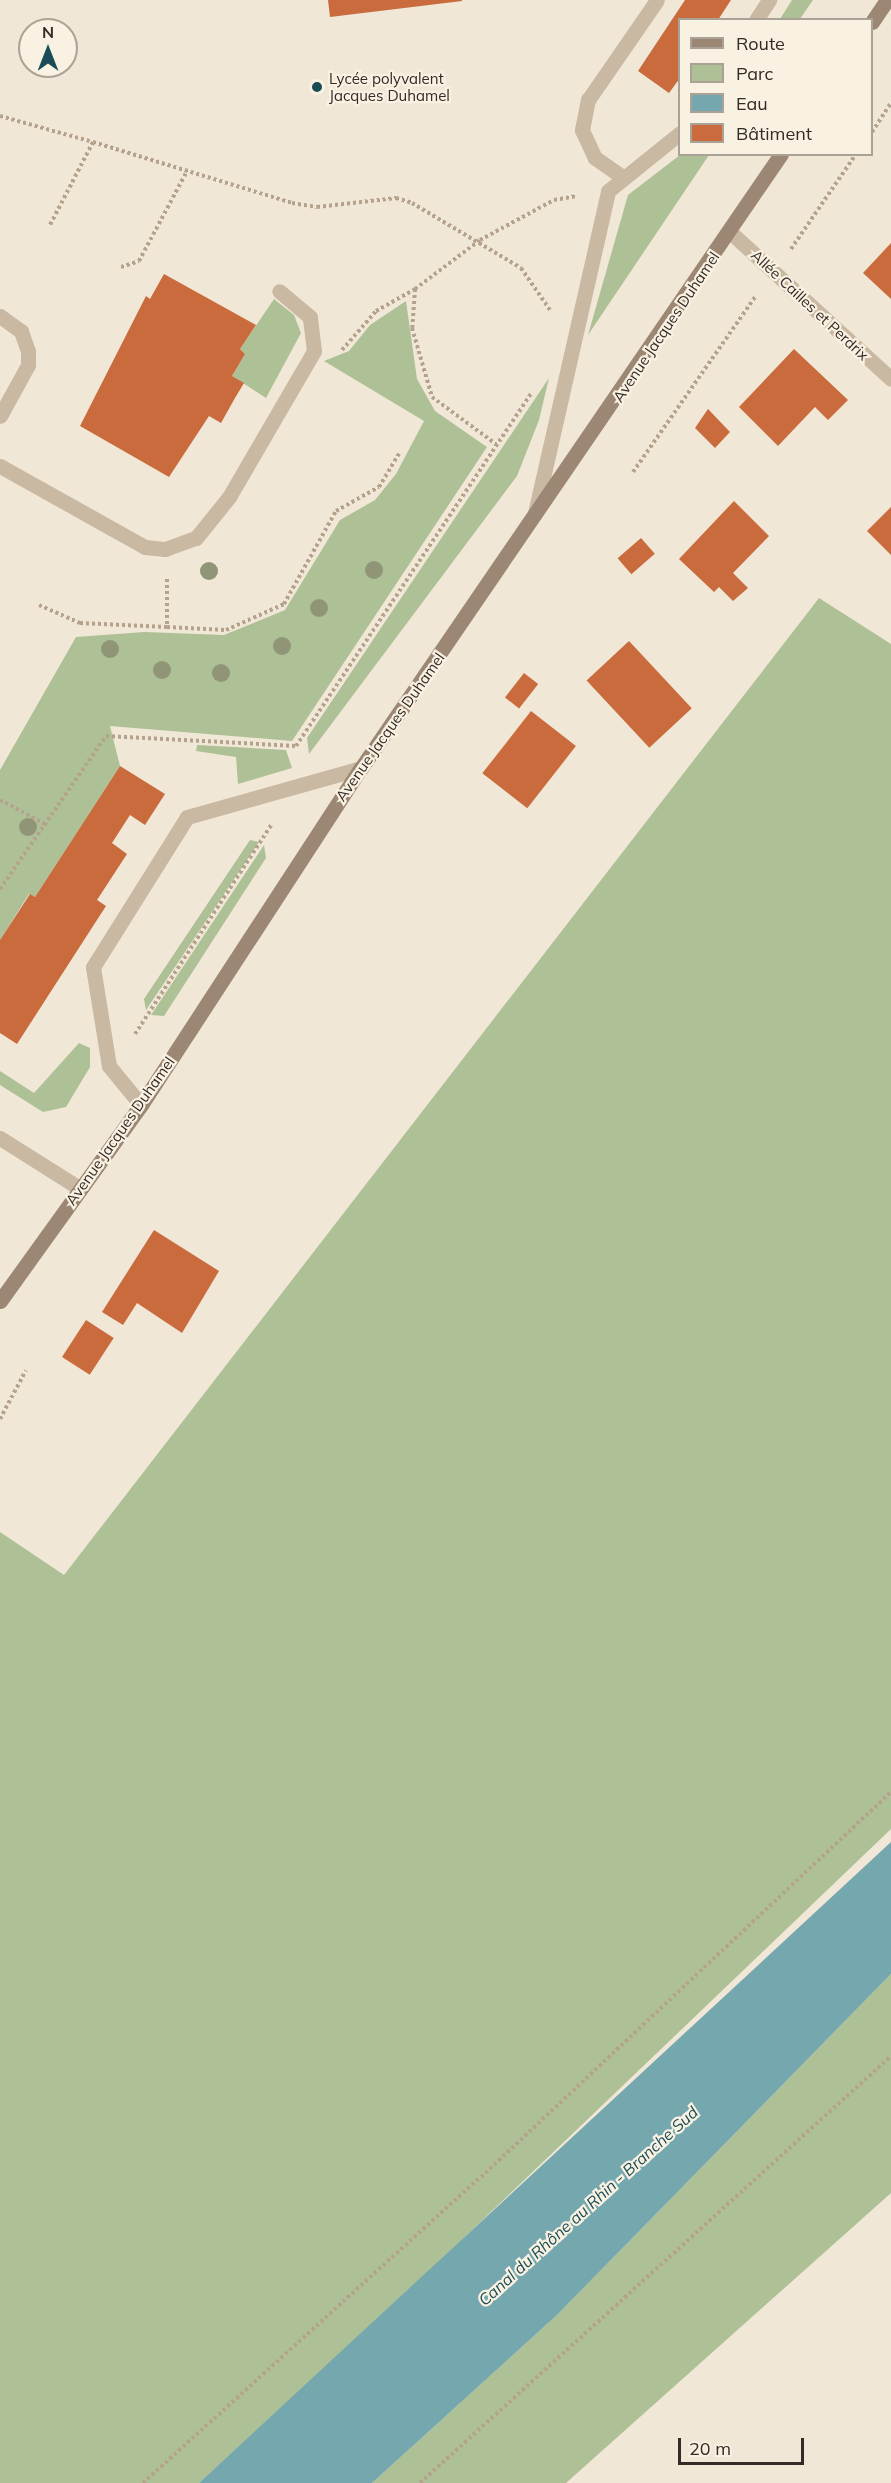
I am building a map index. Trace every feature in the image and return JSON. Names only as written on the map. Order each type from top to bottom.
[{"type":"main road","points":[[873,21],[887,0]]},
{"type":"main road","name":"Avenue Jacques Duhamel","points":[[0,1301],[79,1188],[141,1105],[361,768],[532,525],[781,156]]},
{"type":"street","points":[[621,176],[595,158],[582,130],[588,100],[657,0]]},
{"type":"street","points":[[757,18],[769,0]]},
{"type":"street","points":[[532,525],[608,191],[621,176],[678,134]]},
{"type":"street","name":"Allée Cailles et Perdrix","points":[[729,231],[891,379]]},
{"type":"street","points":[[0,466],[146,547],[182,545],[196,538],[229,496],[314,351],[310,317],[279,291]]},
{"type":"street","points":[[0,316],[21,331],[28,351],[28,365],[0,416]]},
{"type":"street","points":[[141,1105],[109,1066],[93,967],[187,817],[361,768]]},
{"type":"street","points":[[0,1138],[79,1188]]},
{"type":"path","points":[[873,130],[891,103]]},
{"type":"path","points":[[0,116],[317,207],[396,198],[480,240],[521,268],[546,297],[552,317]]},
{"type":"path","points":[[49,227],[93,142]]},
{"type":"path","points":[[633,472],[855,156]]},
{"type":"path","points":[[121,267],[139,261],[187,171]]},
{"type":"path","points":[[314,351],[339,352],[376,311],[415,289],[480,240],[554,200],[608,191]]},
{"type":"path","points":[[415,289],[412,328],[432,397],[496,444]]},
{"type":"path","points":[[132,1038],[292,787],[301,763],[296,746],[536,386]]},
{"type":"path","points":[[39,605],[80,623],[226,630],[284,604],[336,511],[379,488],[399,454]]},
{"type":"path","points":[[167,572],[167,627]]},
{"type":"path","points":[[0,889],[106,736],[296,746]]},
{"type":"path","points":[[0,800],[45,824]]},
{"type":"path","points":[[0,1419],[26,1370]]},
{"type":"path","points":[[143,2483],[481,2177],[891,1792]]},
{"type":"path","points":[[420,2483],[891,2056]]},
{"type":"green space","points":[[792,0],[813,0],[801,18],[781,18]]},
{"type":"green space","points":[[679,156],[708,156],[588,335],[628,195]]},
{"type":"green space","points":[[274,299],[294,315],[301,333],[266,398],[232,376],[245,354],[240,349]]},
{"type":"green space","points":[[406,301],[417,379],[435,411],[487,447],[292,741],[110,726],[120,766],[35,897],[29,894],[0,940],[0,770],[76,637],[144,632],[224,635],[285,610],[340,520],[375,500],[396,474],[424,421],[324,361],[349,351],[370,325]]},
{"type":"green space","points":[[549,378],[539,420],[517,476],[309,754],[307,738]]},
{"type":"green space","points":[[819,598],[891,644],[891,1829],[402,2297],[199,2483],[0,2483],[0,1532],[64,1575]]},
{"type":"green space","points":[[197,745],[286,750],[292,768],[238,784],[236,757],[196,751]]},
{"type":"green space","points":[[250,840],[259,842],[146,1010],[144,999]]},
{"type":"green space","points":[[264,845],[266,858],[164,1016],[151,1015]]},
{"type":"green space","points":[[79,1043],[90,1048],[90,1067],[66,1107],[43,1112],[0,1085],[0,1071],[34,1093]]},
{"type":"green space","points":[[891,1974],[891,2193],[566,2483],[372,2483],[557,2315]]},
{"type":"water","name":"Canal du Rhône au Rhin - Branche Sud","points":[[891,1842],[891,1974],[557,2315],[372,2483],[199,2483]]},
{"type":"building","points":[[328,0],[462,0],[462,1],[330,17]]},
{"type":"building","points":[[685,0],[731,0],[719,18],[678,18],[678,81],[669,93],[638,71]]},
{"type":"building","points":[[891,243],[891,299],[863,273]]},
{"type":"building","points":[[164,274],[256,325],[240,349],[245,354],[232,376],[244,383],[221,423],[209,416],[169,477],[80,426],[146,296],[150,299]]},
{"type":"building","points":[[794,349],[848,400],[828,420],[815,407],[778,446],[739,407]]},
{"type":"building","points":[[708,409],[730,432],[715,448],[695,428]]},
{"type":"building","points":[[734,501],[769,536],[733,573],[748,588],[733,601],[719,587],[714,592],[679,559]]},
{"type":"building","points":[[891,507],[891,555],[867,531]]},
{"type":"building","points":[[641,538],[655,554],[631,574],[618,558]]},
{"type":"building","points":[[629,641],[692,708],[649,748],[587,681]]},
{"type":"building","points":[[524,673],[538,684],[519,709],[505,697]]},
{"type":"building","points":[[531,711],[576,746],[527,808],[482,773]]},
{"type":"building","points":[[120,766],[165,794],[145,825],[130,815],[112,843],[127,854],[97,900],[106,906],[17,1044],[0,1033],[0,940],[30,894],[35,897]]},
{"type":"building","points":[[154,1230],[219,1271],[182,1333],[137,1303],[123,1325],[102,1312]]},
{"type":"building","points":[[86,1320],[114,1338],[90,1375],[62,1357]]},
{"type":"place","name":"Lycée polyvalent Jacques Duhamel","points":[[317,87]]}]
